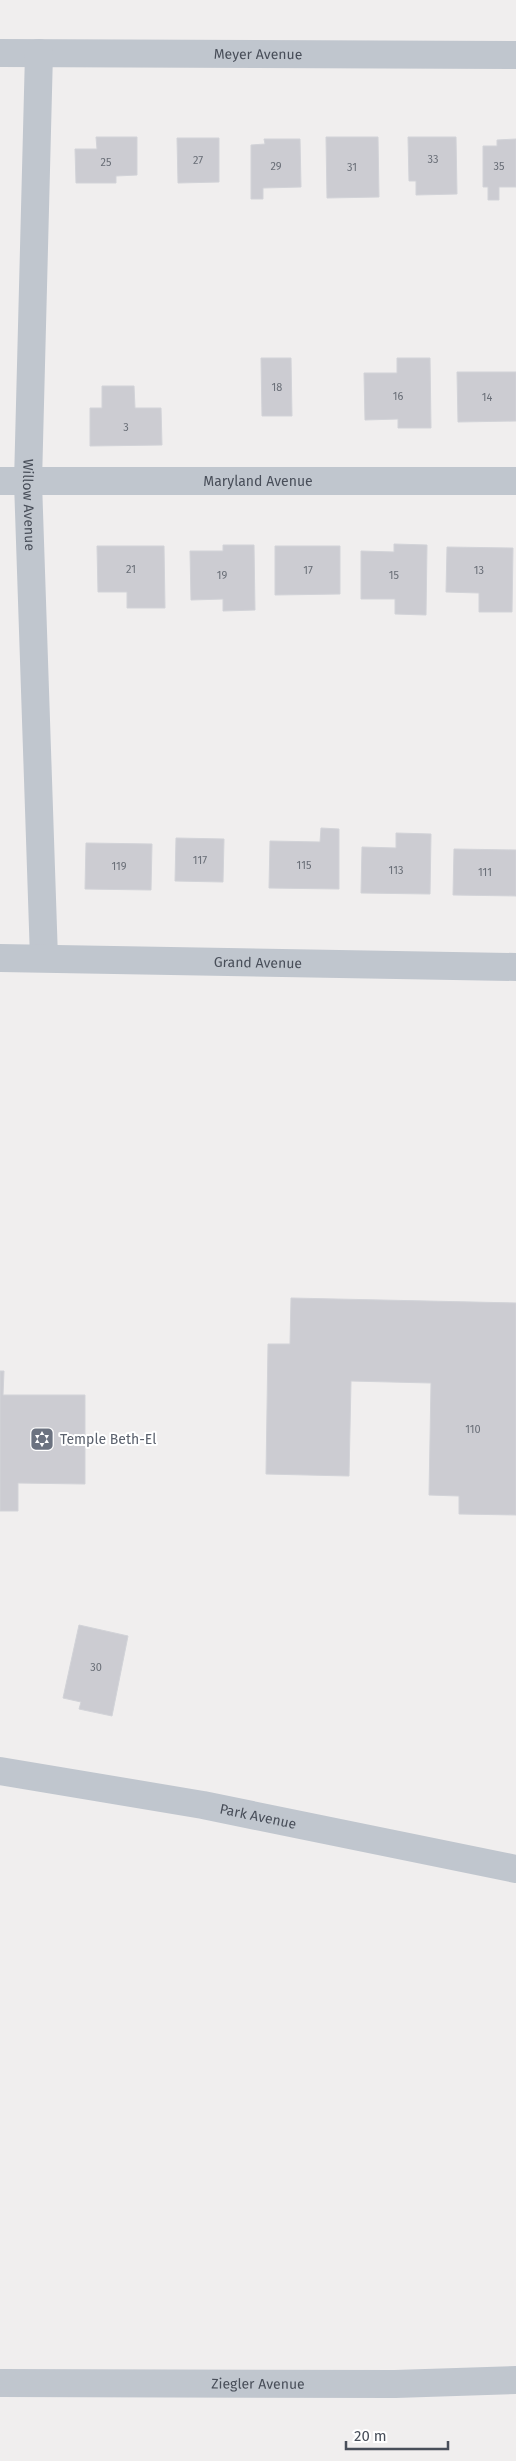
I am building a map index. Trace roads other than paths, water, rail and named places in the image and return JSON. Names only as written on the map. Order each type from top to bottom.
[{"type":"street","name":"Meyer Avenue","points":[[0,53],[516,55]]},
{"type":"street","name":"Willow Avenue","points":[[39,53],[28,482],[44,958]]},
{"type":"street","name":"Maryland Avenue","points":[[0,481],[516,481]]},
{"type":"street","name":"Grand Avenue","points":[[0,958],[516,967]]},
{"type":"street","name":"Park Avenue","points":[[0,1771],[203,1805],[516,1869]]},
{"type":"street","name":"Ziegler Avenue","points":[[0,2383],[395,2384],[516,2380]]},
{"type":"place","name":"Temple Beth-El","points":[[42,1439]]}]
